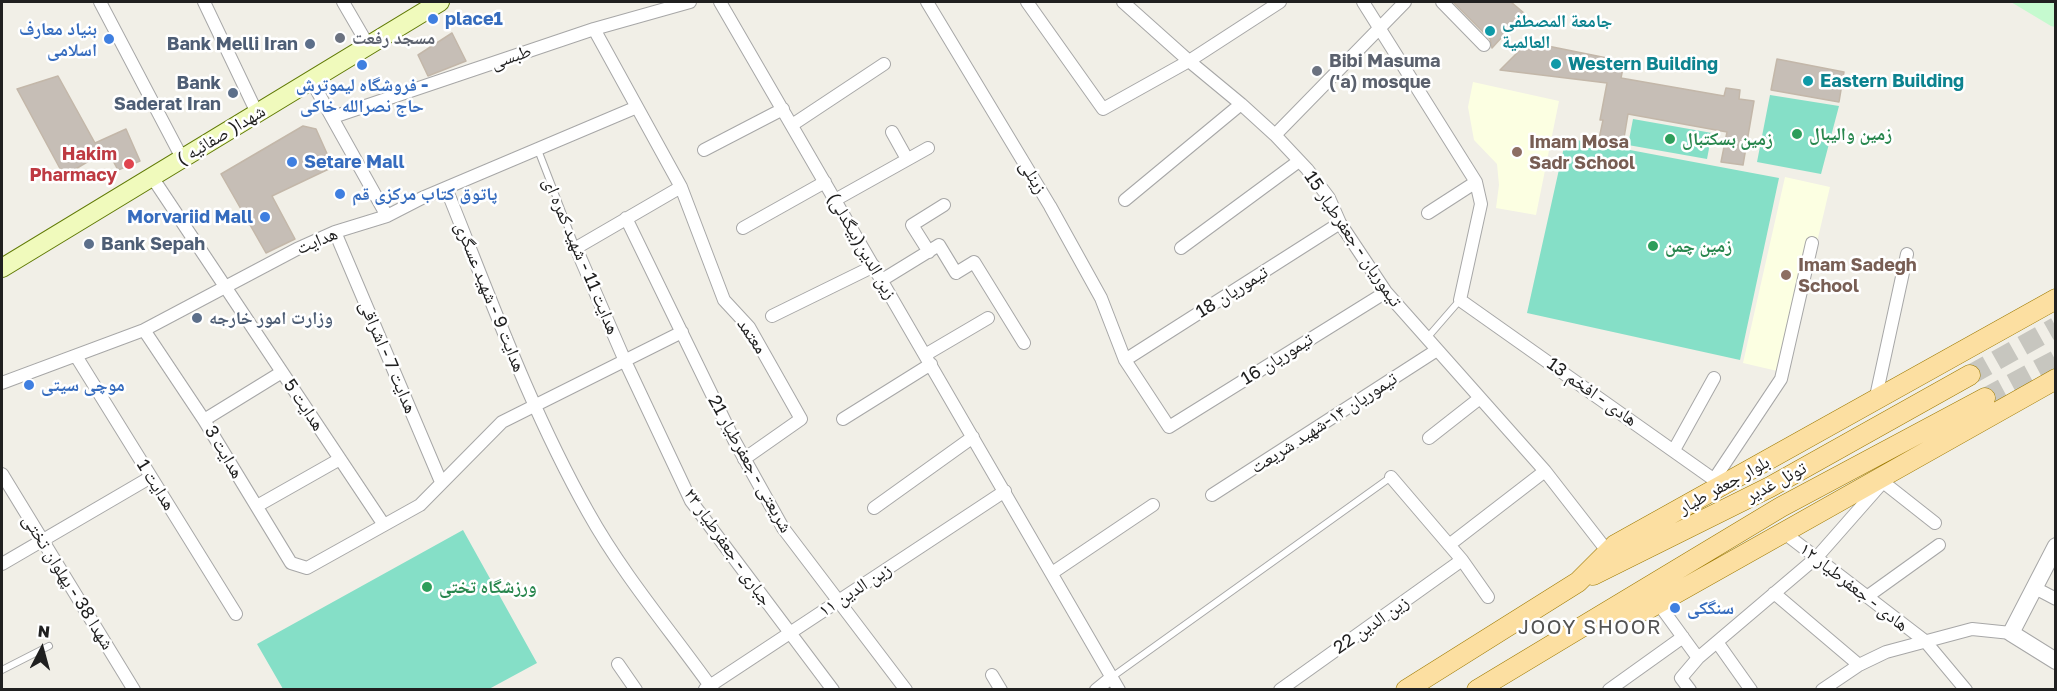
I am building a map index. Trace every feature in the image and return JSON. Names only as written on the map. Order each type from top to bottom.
[{"type":"main road","name":"شهدا( صفائیه )","points":[[2,268],[440,2]]},
{"type":"main road","name":"بلوار جعفر طیار","points":[[1406,690],[1578,582],[1615,545],[1719,482],[1875,401],[2055,299]]},
{"type":"main road","name":"تونل غدیر","points":[[1578,582],[1770,487],[1970,375]]},
{"type":"main road","points":[[1477,690],[1604,614],[1646,610],[2055,379]]},
{"type":"main road","name":"تونل غدیر","points":[[1604,614],[1781,507],[1985,398]]},
{"type":"street","points":[[100,2],[182,158]]},
{"type":"street","points":[[204,2],[257,113]]},
{"type":"street","points":[[343,2],[368,45]]},
{"type":"street","name":"طبسی","points":[[333,117],[665,5],[690,2]]},
{"type":"street","name":"زین الدین(بیگدلی)","points":[[720,2],[1119,690]]},
{"type":"street","name":"زینلی","points":[[927,2],[1050,206],[1101,298],[1125,360],[1169,427]]},
{"type":"street","points":[[1027,2],[1103,109],[1189,61],[1280,2]]},
{"type":"street","name":"تیموریان - جعفرطیار 15","points":[[1123,2],[1241,104],[1299,161],[1329,198],[1340,223],[1386,292],[1545,471],[1608,552]]},
{"type":"street","points":[[1363,2],[1476,182],[1481,204],[1460,300]]},
{"type":"street","points":[[1275,135],[1405,2]]},
{"type":"street","points":[[1442,2],[1484,45]]},
{"type":"street","name":"معتمد","points":[[594,29],[681,187],[724,300],[749,327],[801,420],[744,459]]},
{"type":"street","points":[[792,125],[884,64]]},
{"type":"street","points":[[311,80],[387,216]]},
{"type":"street","points":[[1125,200],[1241,104]]},
{"type":"street","name":"هدایت","points":[[2,383],[144,330],[297,249],[335,232],[387,216],[422,198],[637,108]]},
{"type":"street","points":[[704,150],[783,109]]},
{"type":"street","points":[[892,132],[907,159]]},
{"type":"street","points":[[836,200],[928,148]]},
{"type":"street","points":[[1181,248],[1299,161]]},
{"type":"street","name":"هدایت 5","points":[[152,177],[384,525]]},
{"type":"street","points":[[743,228],[825,182]]},
{"type":"street","points":[[1428,213],[1476,182]]},
{"type":"street","points":[[576,248],[681,187]]},
{"type":"street","name":"هدایت 9 - شهید عسگری","points":[[446,188],[535,407],[588,512],[622,565],[709,688]]},
{"type":"street","points":[[929,252],[912,225],[944,205]]},
{"type":"street","name":"شریعتی - جعفرطیار 21","points":[[626,218],[744,459],[783,528],[906,690]]},
{"type":"street","name":"تیموریان 18","points":[[1125,360],[1340,223]]},
{"type":"street","name":"هدایت 7 - اشراقی","points":[[335,232],[441,482]]},
{"type":"street","points":[[1719,482],[1781,380],[1812,243]]},
{"type":"street","points":[[882,280],[939,245],[956,273],[974,262],[1024,343]]},
{"type":"street","name":"هدایت 11 - شهید کمره ای","points":[[576,248],[625,362]]},
{"type":"street","points":[[1875,401],[1907,254]]},
{"type":"street","points":[[772,316],[873,266]]},
{"type":"street","name":"تیموریان 16","points":[[1169,427],[1386,292]]},
{"type":"street","name":"هادی - افخم 13","points":[[1460,300],[1719,482]]},
{"type":"street","points":[[843,419],[988,318]]},
{"type":"street","name":"هدایت 3","points":[[144,330],[204,420],[291,563],[307,568],[384,525]]},
{"type":"street","points":[[384,525],[420,505],[502,422],[682,332]]},
{"type":"street","name":"تیموریان ۱۴-شهید شریعت","points":[[1212,495],[1437,350]]},
{"type":"street","name":"هدایت 1","points":[[76,356],[236,614]]},
{"type":"street","name":"جباری - جعفرطیار ۲۳","points":[[625,362],[691,501],[833,690]]},
{"type":"street","points":[[204,420],[282,372]]},
{"type":"street","points":[[1674,450],[1714,378]]},
{"type":"street","points":[[1429,438],[1480,398]]},
{"type":"street","points":[[874,508],[973,437]]},
{"type":"street","points":[[257,507],[340,459]]},
{"type":"street","points":[[1449,545],[1545,471]]},
{"type":"street","name":"شهدا 38 - پهلوان تختی","points":[[2,474],[134,690]]},
{"type":"street","points":[[2,564],[151,477]]},
{"type":"street","points":[[1391,477],[1462,560],[1488,597]]},
{"type":"street","points":[[1690,690],[1680,678],[1698,658],[1817,557],[1883,482],[1935,523]]},
{"type":"street","name":"زین الدین ۱۱","points":[[709,688],[1005,491]]},
{"type":"street","points":[[1052,573],[1153,505]]},
{"type":"street","name":"هادی - جعفرطیار ۱۲","points":[[1783,532],[1925,641],[1966,690]]},
{"type":"street","points":[[1868,596],[1939,545]]},
{"type":"street","points":[[2011,633],[2055,546]]},
{"type":"street","name":"زین الدین 22","points":[[1280,690],[1462,560]]},
{"type":"street","points":[[2035,588],[2055,599]]},
{"type":"street","points":[[1774,593],[1859,665]]},
{"type":"street","points":[[1658,603],[1698,658]]},
{"type":"street","points":[[1822,690],[1859,665],[1886,652],[1972,629],[2011,633],[2055,661]]},
{"type":"street","points":[[1609,690],[1683,637]]},
{"type":"street","points":[[1717,642],[1751,690]]},
{"type":"street","points":[[618,664],[636,690]]},
{"type":"street","points":[[992,675],[1001,690]]},
{"type":"street","points":[[1096,690],[1112,677]]},
{"type":"lane","name":"هدایت 11 - شهید کمره ای","points":[[538,150],[576,248]]},
{"type":"lane","points":[[1427,339],[1460,300]]},
{"type":"lane","points":[[1112,677],[1391,477]]},
{"type":"lane","points":[[2,670],[49,646]]},
{"type":"shaded area","name":"Imam Mosa Sadr School","points":[[1473,82],[1559,101],[1536,215],[1496,208],[1499,185],[1497,164],[1474,140],[1468,107]]},
{"type":"shaded area","name":"Imam Sadegh School","points":[[1785,177],[1830,187],[1786,373],[1743,363]]},
{"type":"green space","points":[[2011,2],[2055,2],[2055,27],[2051,26]]},
{"type":"green space","name":"زمین والیبال","points":[[1770,95],[1839,106],[1821,174],[1757,162]]},
{"type":"green space","name":"زمین بسکتبال","points":[[1633,119],[1712,133],[1707,159],[1628,145]]},
{"type":"green space","name":"زمین چمن","points":[[1566,138],[1779,178],[1740,360],[1527,313]]},
{"type":"green space","name":"ورزشگاه تختی","points":[[463,530],[537,663],[489,689],[283,689],[257,644]]},
{"type":"building","name":"جامعة المصطفی العالمیة","points":[[1453,2],[1511,2],[1524,13],[1492,48],[1490,39]]},
{"type":"building","points":[[452,33],[466,61],[428,76],[418,55]]},
{"type":"building","points":[[1528,42],[1607,58],[1606,65],[1623,68],[1621,78],[1724,96],[1726,88],[1740,90],[1739,99],[1754,101],[1743,165],[1721,162],[1727,132],[1628,114],[1623,144],[1599,139],[1607,83],[1500,70]]},
{"type":"building","name":"Eastern Building","points":[[1777,59],[1844,72],[1839,102],[1771,90]]},
{"type":"building","points":[[58,76],[95,143],[126,129],[140,161],[118,170],[107,150],[64,176],[17,89]]},
{"type":"building","points":[[303,126],[316,129],[333,167],[272,196],[295,239],[266,253],[221,174]]},
{"type":"tunnel","points":[[1970,375],[2056,327]]},
{"type":"tunnel","points":[[1985,398],[2056,360]]},
{"type":"place","name":"place1","points":[[433,19]]},
{"type":"place","name":"جامعة المصطفی العالمیة","points":[[1490,31]]},
{"type":"place","name":"مسجد رفعت","points":[[340,38]]},
{"type":"place","name":"بنیاد معارف اسلامی","points":[[109,39]]},
{"type":"place","name":"Bank Melli Iran","points":[[310,44]]},
{"type":"place","name":"Western Building","points":[[1556,64]]},
{"type":"place","name":"فروشگاه لیموترش - حاج نصرالله خاکی","points":[[362,65]]},
{"type":"place","name":"Bibi Masuma ('a) mosque","points":[[1317,71]]},
{"type":"place","name":"Eastern Building","points":[[1808,81]]},
{"type":"place","name":"Bank Saderat Iran","points":[[233,93]]},
{"type":"place","name":"زمین والیبال","points":[[1797,134]]},
{"type":"place","name":"زمین بسکتبال","points":[[1670,139]]},
{"type":"place","name":"Imam Mosa Sadr School","points":[[1517,152]]},
{"type":"place","name":"Setare Mall","points":[[292,162]]},
{"type":"place","name":"Hakim Pharmacy","points":[[129,164]]},
{"type":"place","name":"پاتوق کتاب مرکزی قم","points":[[340,194]]},
{"type":"place","name":"Morvariid Mall","points":[[265,217]]},
{"type":"place","name":"Bank Sepah","points":[[89,244]]},
{"type":"place","name":"زمین چمن","points":[[1653,246]]},
{"type":"place","name":"Imam Sadegh School","points":[[1786,275]]},
{"type":"place","name":"وزارت امور خارجه","points":[[197,318]]},
{"type":"place","name":"موچی سیتی","points":[[29,385]]},
{"type":"place","name":"ورزشگاه تختی","points":[[427,587]]},
{"type":"place","name":"سنگکی","points":[[1675,608]]},
{"type":"district","name":"JOOY SHOOR","points":[[1590,628]]}]
